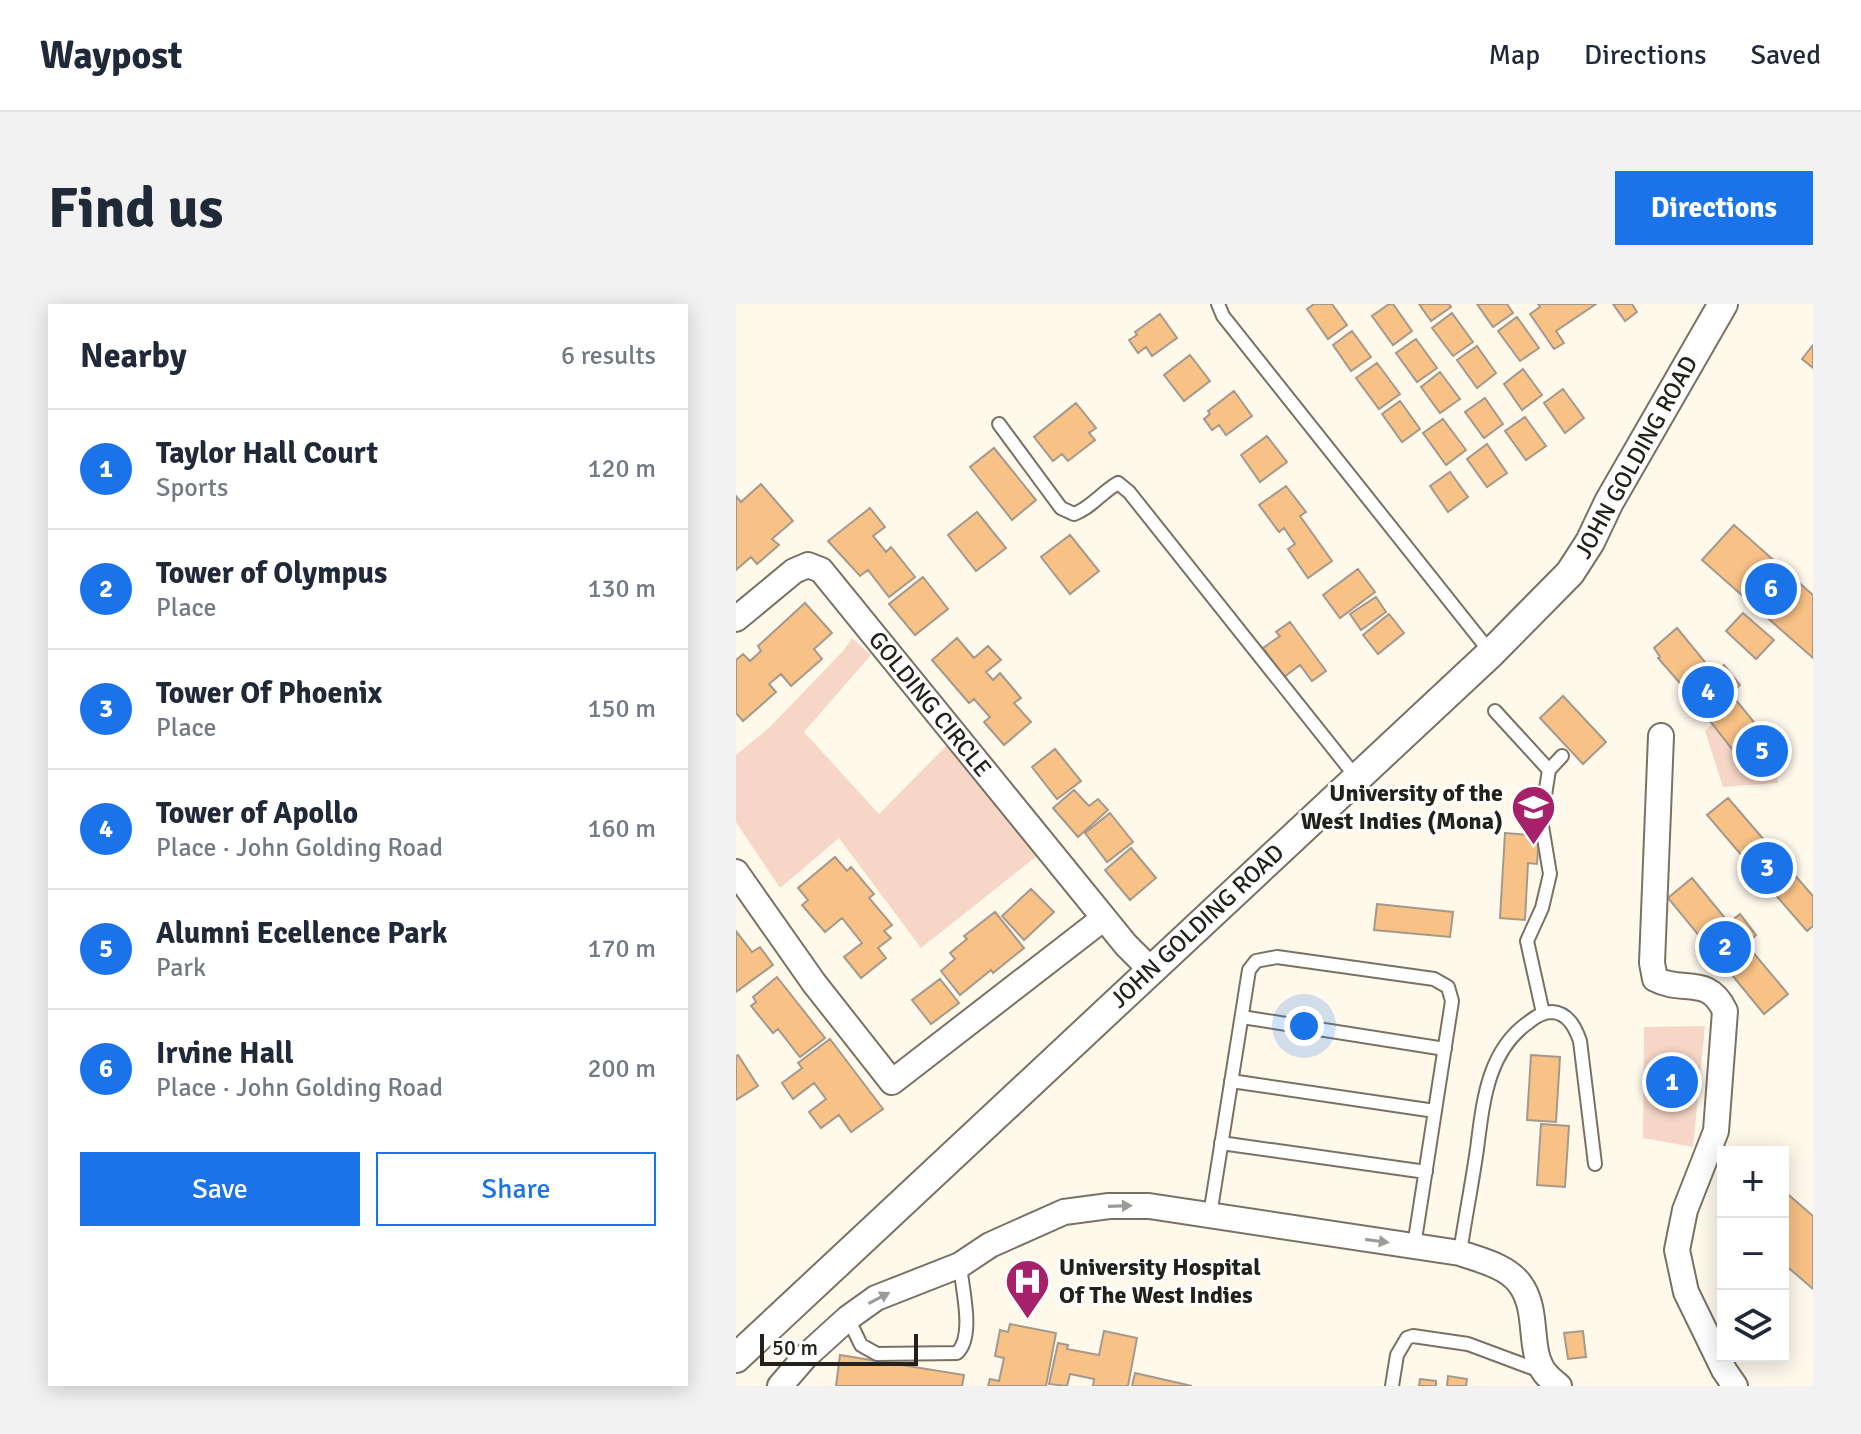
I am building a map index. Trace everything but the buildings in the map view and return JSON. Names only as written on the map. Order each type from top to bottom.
[{"type":"street","name":"JOHN GOLDING ROAD","points":[[736,1358],[1491,653],[1570,573],[1723,304]]},
{"type":"street","name":"GOLDING CIRCLE","points":[[736,619],[794,571],[808,565],[821,570],[1104,918],[1150,969]]},
{"type":"street","points":[[1661,736],[1652,963],[1655,979],[1664,984],[1700,986],[1718,996],[1725,1011],[1716,1131],[1685,1210],[1677,1250],[1686,1292],[1735,1386]]},
{"type":"street","points":[[736,872],[814,983],[892,1082],[1104,918]]},
{"type":"street","points":[[780,1386],[805,1357],[848,1318],[876,1298],[960,1265],[990,1245],[1064,1212],[1109,1206],[1149,1206],[1460,1253],[1496,1266],[1520,1283],[1533,1313],[1538,1359],[1551,1379]]},
{"type":"lane","points":[[1218,304],[1232,328],[1491,653]]},
{"type":"lane","points":[[999,424],[1061,508],[1074,514],[1084,510],[1118,483],[1129,492],[1356,777]]},
{"type":"lane","points":[[1495,711],[1549,770]]},
{"type":"lane","points":[[1543,1013],[1527,941],[1542,908],[1550,874],[1541,820],[1549,770],[1562,756]]},
{"type":"lane","points":[[1210,1215],[1249,970],[1256,961],[1277,957],[1434,979],[1448,987],[1452,1001],[1414,1246]]},
{"type":"lane","points":[[1460,1253],[1482,1102],[1496,1061],[1505,1044],[1528,1022],[1543,1013],[1564,1016],[1574,1027],[1580,1041],[1595,1164]]},
{"type":"lane","points":[[1242,1017],[1445,1049]]},
{"type":"lane","points":[[1231,1081],[1435,1111]]},
{"type":"lane","points":[[1221,1143],[1426,1172]]},
{"type":"lane","points":[[848,1318],[861,1345],[877,1354],[957,1353],[965,1346],[967,1334],[960,1265]]},
{"type":"lane","points":[[1392,1386],[1397,1355],[1407,1338],[1413,1336],[1468,1344],[1551,1379]]},
{"type":"shaded area","points":[[852,638],[871,655],[804,732],[879,814],[947,745],[1038,855],[921,948],[839,838],[780,888],[736,822],[736,755],[770,727]]},
{"type":"shaded area","points":[[1712,724],[1740,759],[1764,740],[1773,743],[1778,783],[1723,787],[1705,731]]},
{"type":"shaded area","points":[[1705,1026],[1693,1147],[1643,1138],[1644,1027]]},
{"type":"place","name":"Irvine Hall","points":[[1771,589]]},
{"type":"place","name":"Tower of Apollo","points":[[1708,692]]},
{"type":"place","name":"Alumni Ecellence Park","points":[[1762,751]]},
{"type":"place","name":"University of the West Indies (Mona)","points":[[1534,846]]},
{"type":"place","name":"Tower Of Phoenix","points":[[1767,868]]},
{"type":"place","name":"Tower of Olympus","points":[[1725,947]]},
{"type":"place","name":"Taylor Hall Court","points":[[1672,1082]]},
{"type":"place","name":"University Hospital Of The West Indies","points":[[1028,1320]]}]
